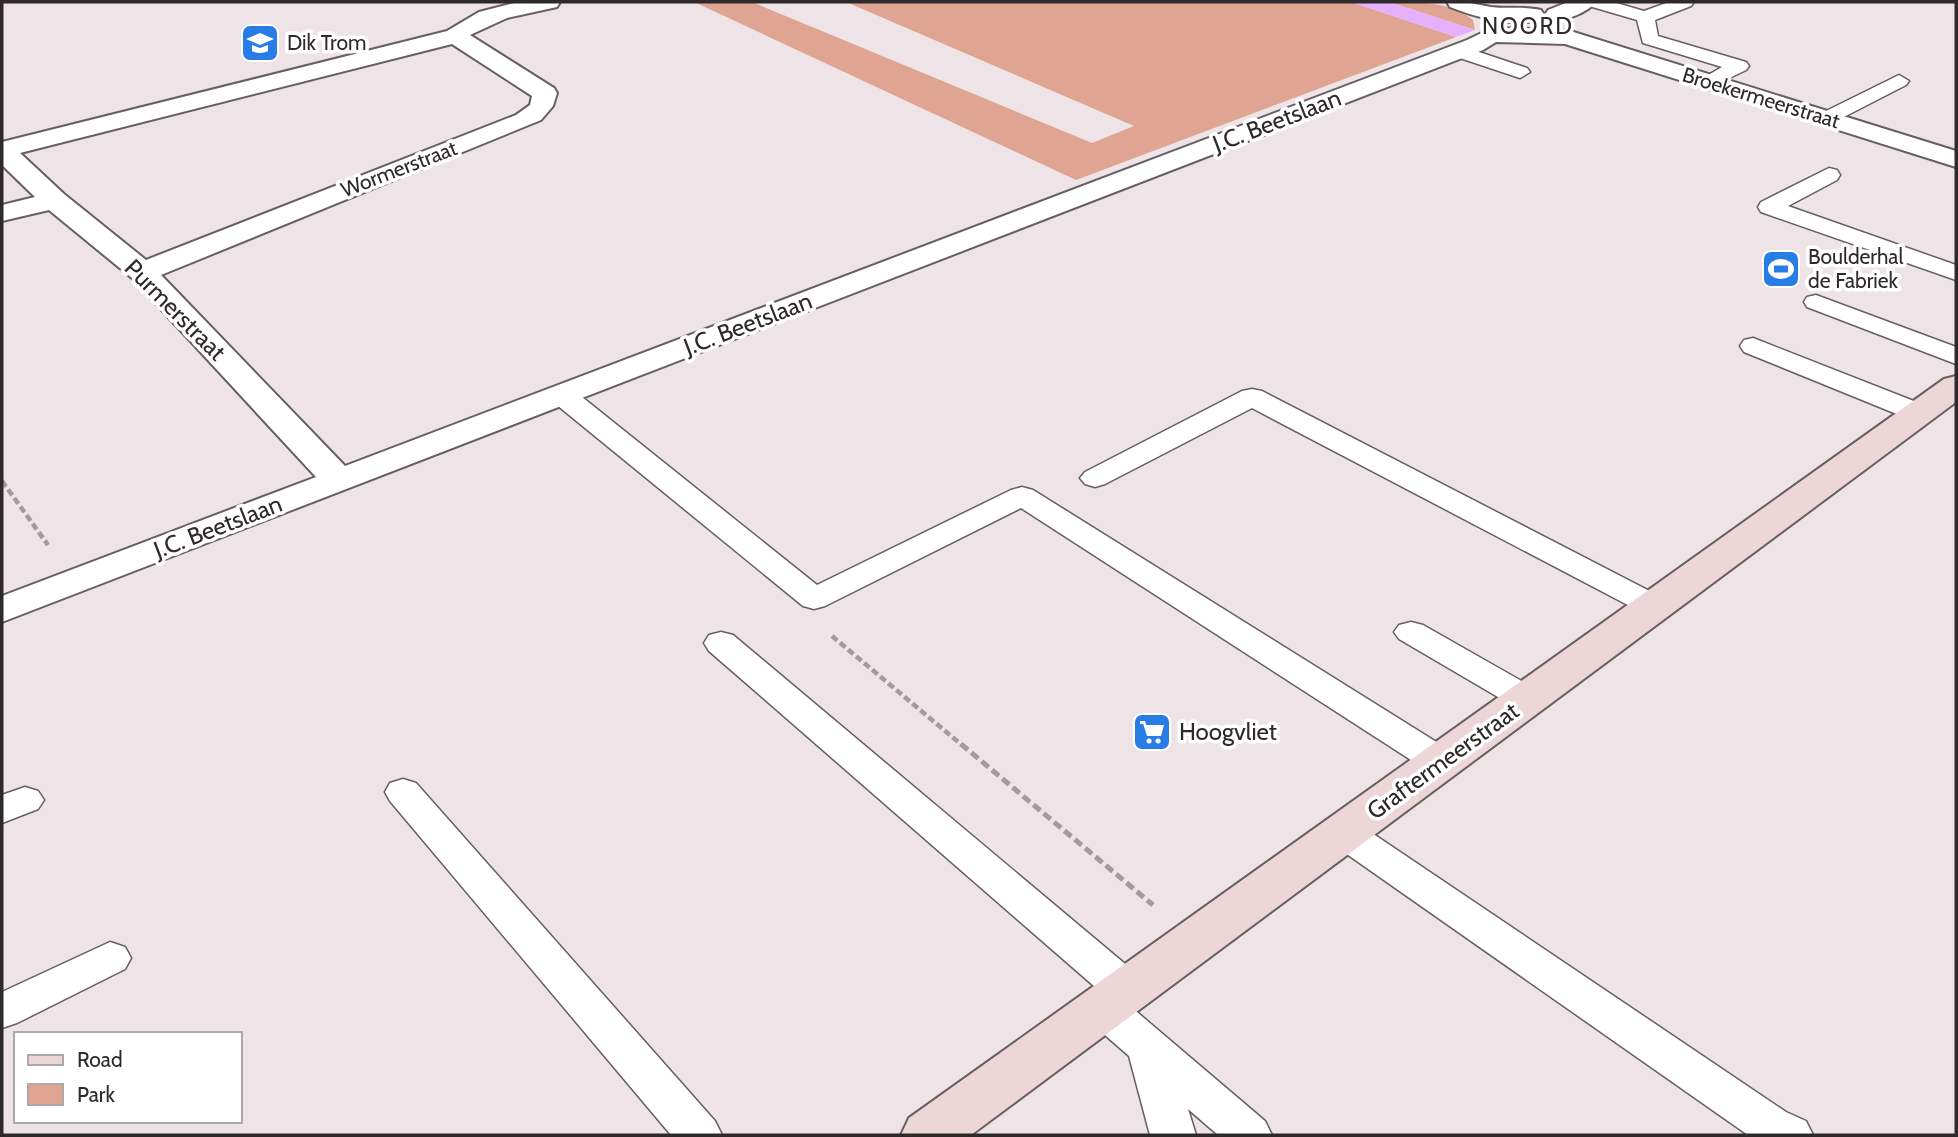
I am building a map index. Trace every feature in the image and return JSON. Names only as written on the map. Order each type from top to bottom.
[{"type":"street","points":[[2,150],[455,36],[463,28],[489,16],[549,2]]},
{"type":"street","points":[[1458,2],[1489,24],[1562,26],[1585,2]]},
{"type":"street","name":"J.C. Beetslaan","points":[[2,610],[1458,51],[1489,24]]},
{"type":"street","name":"Broekermeerstraat","points":[[1562,26],[1708,81],[1956,159]]},
{"type":"street","name":"Wormerstraat","points":[[142,272],[525,120],[539,111],[545,93],[455,36]]},
{"type":"street","name":"Purmerstraat","points":[[2,150],[54,200],[142,272],[339,481]]},
{"type":"street","points":[[2,213],[54,200]]},
{"type":"street","name":"Graftermeerstraat","points":[[929,1135],[1956,386]]},
{"type":"lane","points":[[1595,2],[1645,17],[1685,2]]},
{"type":"lane","points":[[1645,17],[1650,39],[1739,66],[1708,81]]},
{"type":"lane","points":[[1458,51],[1520,72]]},
{"type":"lane","points":[[1827,118],[1899,81]]},
{"type":"lane","points":[[1829,175],[1769,207],[1956,273]]},
{"type":"lane","points":[[1816,302],[1956,356]]},
{"type":"lane","points":[[1753,346],[1919,413]]},
{"type":"lane","points":[[562,395],[814,599],[1022,496],[1441,762]]},
{"type":"lane","points":[[1095,478],[1252,397],[1654,606]]},
{"type":"lane","points":[[1411,632],[1527,699]]},
{"type":"lane","points":[[721,643],[1116,1000],[1148,1048],[1249,1135]]},
{"type":"lane","points":[[403,792],[699,1135]]},
{"type":"lane","points":[[1345,832],[1770,1126],[1790,1135]]},
{"type":"lane","points":[[2,1012],[110,958]]},
{"type":"lane","points":[[1148,1048],[1173,1135]]},
{"type":"path","points":[[2,481],[75,582]]},
{"type":"path","points":[[814,599],[827,632],[1196,941]]},
{"type":"green space","points":[[694,2],[752,2],[1092,143],[1134,126],[846,2],[1351,2],[1456,37],[1076,180]]},
{"type":"green space","points":[[1389,2],[1433,4],[1455,9],[1473,20],[1475,30]]},
{"type":"shaded area","points":[[1351,2],[1389,2],[1475,30],[1456,37]]},
{"type":"place","name":"Dik Trom","points":[[260,43]]},
{"type":"place","name":"Boulderhal de Fabriek","points":[[1781,269]]},
{"type":"place","name":"Hoogvliet","points":[[1152,732]]},
{"type":"district","name":"NOORD","points":[[1528,26]]}]
